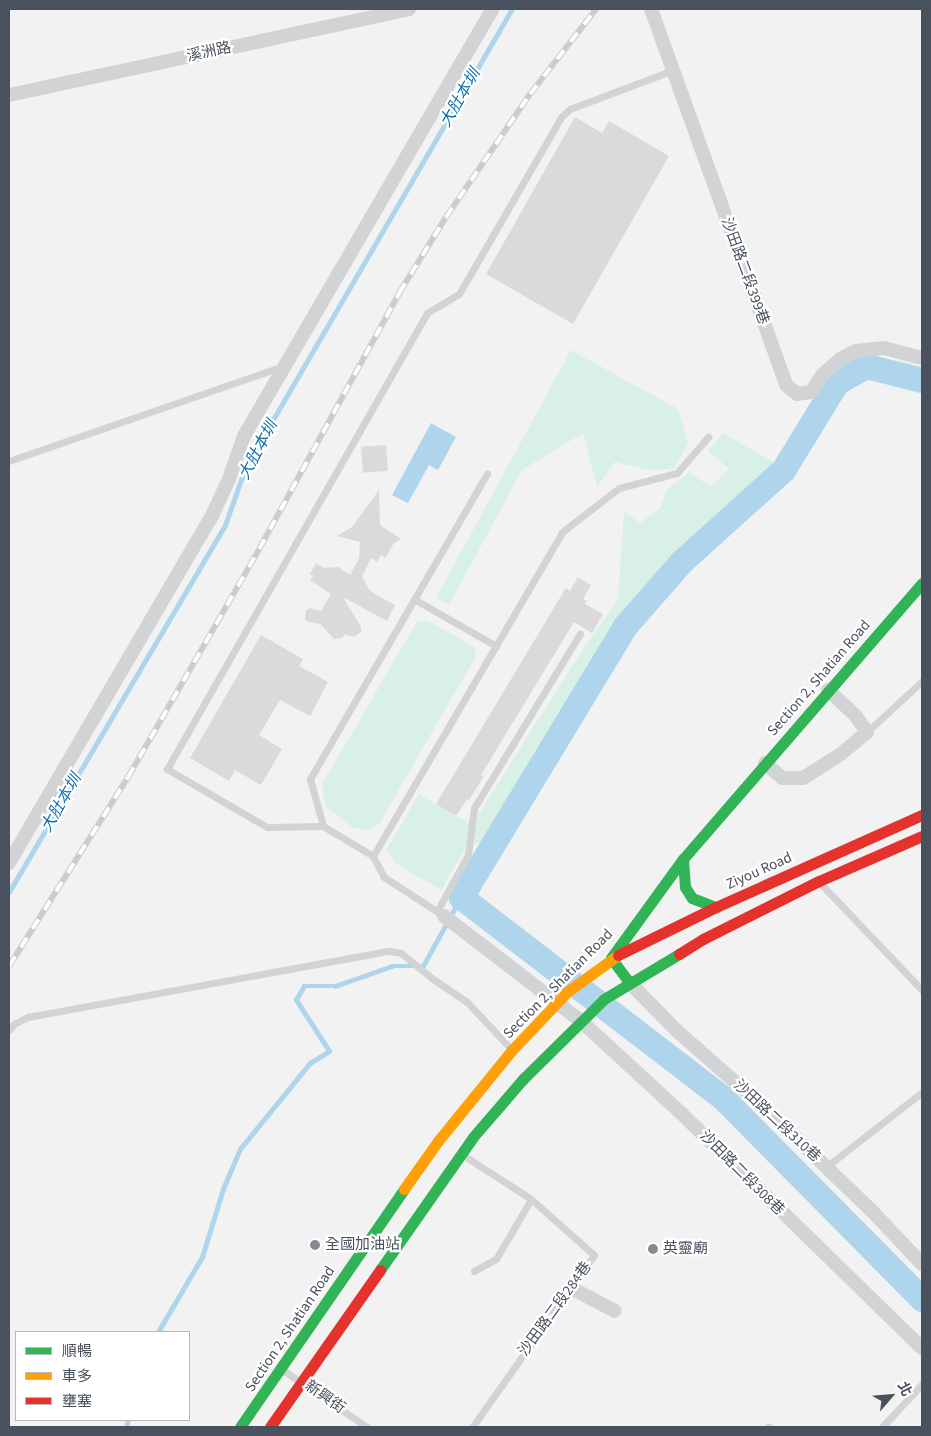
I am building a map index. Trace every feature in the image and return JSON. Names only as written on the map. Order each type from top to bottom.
[{"type":"main road","name":"Section 2, Shatian Road","points":[[240,1427],[438,1141],[512,1050],[567,992],[589,972],[611,958],[683,860],[922,583]]},
{"type":"main road","name":"Ziyou Road","points":[[611,958],[716,907],[922,816]]},
{"type":"main road","points":[[270,1427],[461,1154],[524,1078],[604,999],[629,982],[704,939],[819,881],[922,836]]},
{"type":"main road","points":[[683,860],[685,887],[692,898],[716,907]]},
{"type":"main road","points":[[611,958],[629,982]]},
{"type":"street","name":"溪洲路","points":[[9,94],[409,9]]},
{"type":"street","points":[[9,863],[211,518],[229,479],[244,436],[395,174],[493,9]]},
{"type":"street","name":"沙田路二段399巷","points":[[651,9],[786,385],[797,394],[811,392],[823,374],[842,358],[856,351],[884,348],[922,358]]},
{"type":"street","points":[[765,763],[782,778],[803,778],[841,754],[866,732],[856,716],[828,690]]},
{"type":"street","name":"沙田路二段308巷","points":[[440,914],[581,1022],[682,1114],[922,1348]]},
{"type":"street","name":"沙田路二段310巷","points":[[629,982],[676,1030],[768,1111],[922,1264]]},
{"type":"street","points":[[573,1289],[615,1311]]},
{"type":"lane","points":[[580,634],[474,808],[468,855],[440,914],[384,877],[373,856],[323,826],[267,826],[167,769],[427,313],[459,294],[561,117],[570,109],[673,70]]},
{"type":"lane","points":[[9,461],[286,365]]},
{"type":"lane","points":[[373,856],[562,532],[619,488],[677,473],[708,437]]},
{"type":"lane","points":[[323,826],[310,779],[487,474]]},
{"type":"lane","points":[[414,600],[496,646]]},
{"type":"lane","points":[[866,732],[922,681]]},
{"type":"lane","points":[[819,881],[922,990]]},
{"type":"lane","points":[[9,1030],[14,1024],[28,1017],[390,951],[401,953],[433,980],[468,1002],[512,1050]]},
{"type":"lane","points":[[826,1167],[922,1092]]},
{"type":"lane","name":"沙田路二段284巷","points":[[461,1154],[531,1199],[594,1255],[573,1289],[560,1302],[472,1427]]},
{"type":"lane","points":[[474,1271],[496,1259],[531,1199]]},
{"type":"lane","name":"新興街","points":[[281,1369],[302,1381],[367,1427]]},
{"type":"lane","points":[[882,1427],[922,1384]]},
{"type":"green space","points":[[571,350],[678,409],[688,443],[674,469],[649,470],[615,462],[597,487],[583,433],[522,470],[449,605],[436,598]]},
{"type":"green space","points":[[723,433],[782,467],[696,543],[642,601],[503,835],[474,845],[475,832],[441,890],[395,863],[387,849],[419,794],[476,828],[478,815],[583,649],[618,600],[624,511],[640,523],[660,508],[667,490],[689,472],[711,487],[729,469],[708,451]]},
{"type":"green space","points":[[427,620],[474,647],[476,656],[379,824],[367,830],[352,827],[327,807],[323,798],[323,783],[416,623]]},
{"type":"water","points":[[431,423],[456,437],[438,470],[429,465],[408,503],[392,495]]},
{"type":"building","points":[[575,117],[602,133],[609,121],[669,156],[573,324],[486,274]]},
{"type":"building","points":[[386,445],[388,471],[363,473],[361,447]]},
{"type":"building","points":[[379,490],[380,525],[401,539],[394,543],[385,558],[381,555],[377,562],[371,558],[362,577],[370,591],[395,605],[387,621],[343,597],[361,627],[361,632],[354,637],[345,634],[342,638],[334,639],[320,624],[308,622],[305,619],[306,610],[310,608],[321,611],[331,594],[310,580],[313,576],[310,574],[316,563],[324,568],[338,567],[350,575],[359,558],[360,542],[337,536],[352,527]]},
{"type":"building","points":[[578,577],[591,585],[583,599],[587,601],[585,604],[603,614],[592,633],[574,622],[481,775],[484,776],[456,816],[436,804],[566,588],[570,591]]},
{"type":"building","points":[[261,635],[303,659],[299,666],[328,682],[310,716],[280,700],[259,735],[282,749],[261,785],[235,770],[229,781],[190,758]]},
{"type":"waterway","name":"大肚本圳","points":[[9,892],[225,525],[246,466],[512,9]]},
{"type":"waterway","points":[[922,380],[866,366],[837,382],[783,470],[681,562],[625,626],[461,897],[723,1098],[922,1299]]},
{"type":"waterway","points":[[159,1331],[202,1257],[223,1189],[240,1149],[310,1063],[329,1051],[296,1000],[304,986],[335,986],[392,966],[423,966],[461,897]]},
{"type":"waterway","points":[[126,1427],[128,1421]]},
{"type":"railway","points":[[9,966],[128,777],[259,549],[399,293],[446,217],[530,94],[596,9]]},
{"type":"traffic: fast","points":[[629,982],[611,958],[683,859],[922,583]]},
{"type":"traffic: fast","points":[[683,859],[685,887],[692,898],[716,907]]},
{"type":"traffic: fast","points":[[380,1270],[473,1137],[523,1079],[604,999],[679,954]]},
{"type":"traffic: fast","points":[[240,1427],[404,1189]]},
{"type":"traffic: slow","points":[[404,1189],[438,1141],[512,1050],[567,992],[618,955]]},
{"type":"traffic: jam","points":[[618,955],[716,907],[922,815]]},
{"type":"traffic: jam","points":[[679,954],[703,939],[819,881],[922,836]]},
{"type":"traffic: jam","points":[[270,1427],[380,1270]]},
{"type":"place","name":"全國加油站","points":[[315,1245]]},
{"type":"place","name":"英靈廟","points":[[653,1249]]}]
